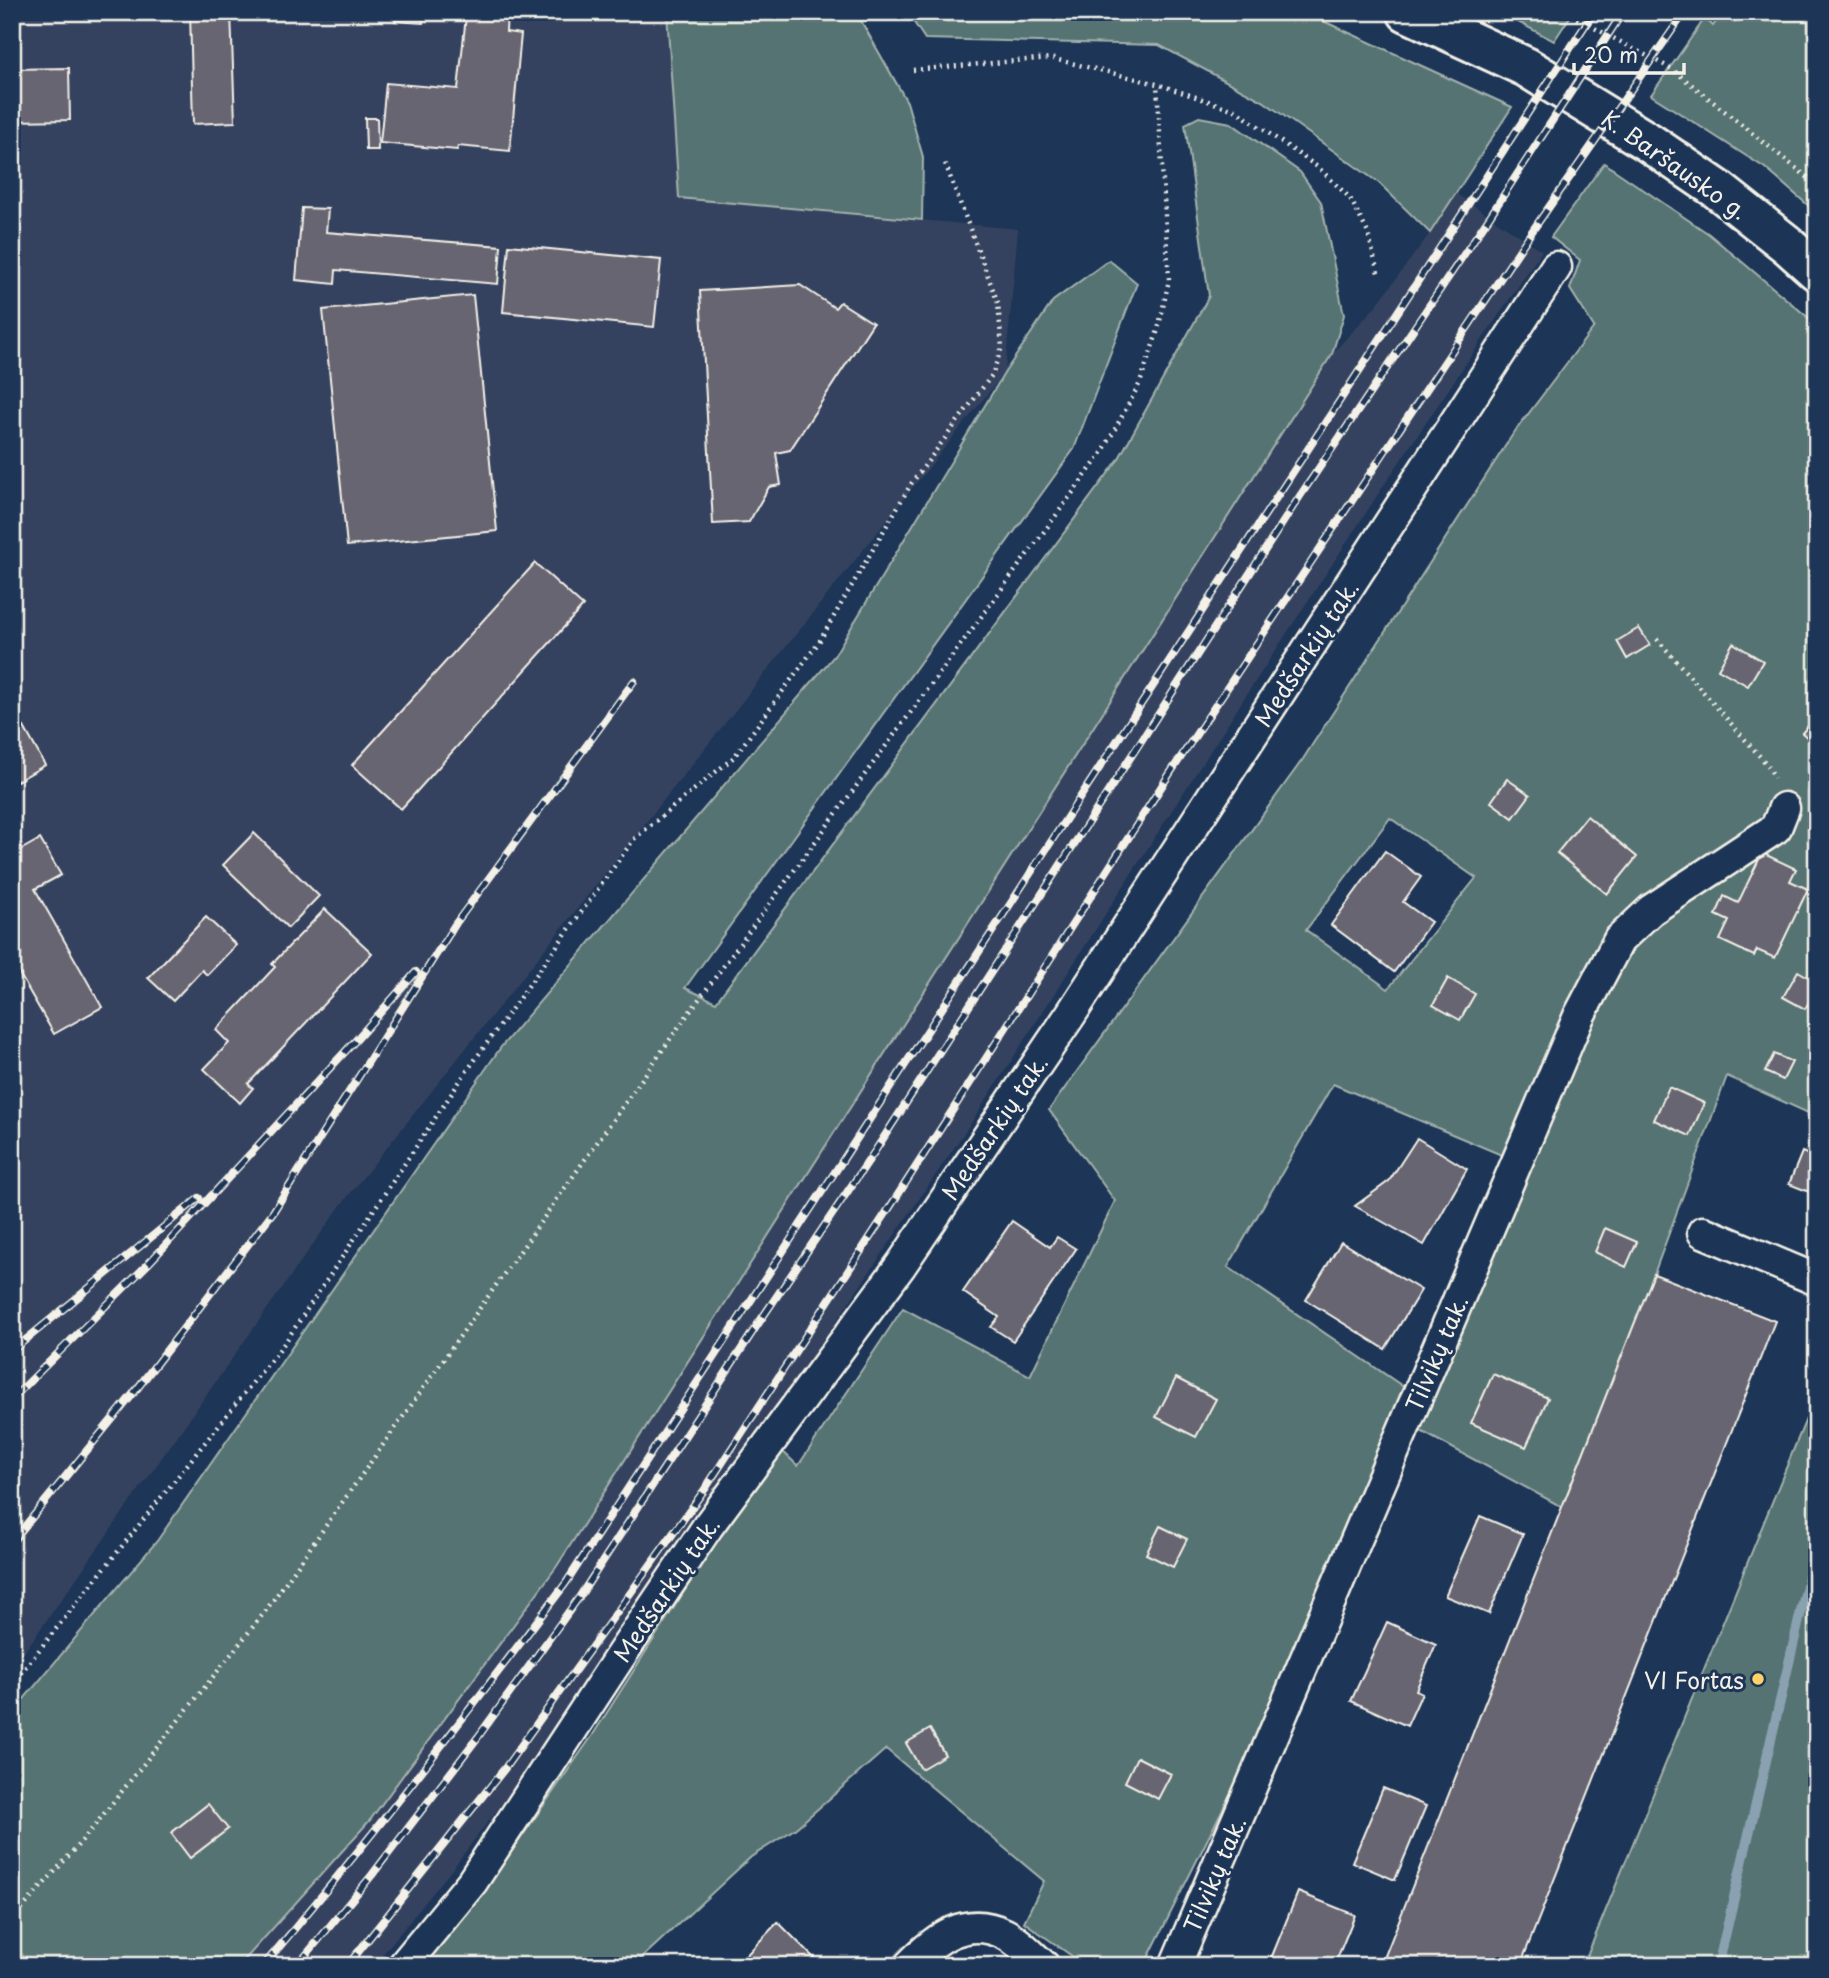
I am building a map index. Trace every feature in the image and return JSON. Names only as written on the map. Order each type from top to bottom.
[{"type":"main road","name":"K. Baršausko g.","points":[[1407,12],[1526,66],[1648,142],[1717,189],[1817,271]]},
{"type":"street","name":"Medšarkių tak.","points":[[403,1966],[472,1882],[708,1526],[901,1265],[1071,1014],[1556,267]]},
{"type":"street","name":"Tilvikų tak.","points":[[1175,1966],[1579,1016],[1619,940],[1651,911],[1776,828],[1784,808]]},
{"type":"street","points":[[1703,1232],[1817,1280]]},
{"type":"street","points":[[909,1966],[925,1948],[952,1931],[981,1925],[1008,1935],[1044,1966]]},
{"type":"path","points":[[1563,12],[1672,69],[1817,185]]},
{"type":"path","points":[[913,70],[1051,58],[1157,84],[1235,110],[1319,168],[1350,198],[1368,233],[1378,273]]},
{"type":"path","points":[[12,1920],[87,1835],[264,1613],[683,1021],[1102,453],[1140,383],[1158,330],[1169,280],[1157,84]]},
{"type":"path","points":[[12,1684],[286,1341],[464,1075],[634,839],[733,757],[819,642],[911,484],[992,375],[1002,346],[998,303],[945,163]]},
{"type":"path","points":[[1657,639],[1770,768],[1784,808]]},
{"type":"shaded area","points":[[12,12],[667,12],[679,198],[1018,229],[1005,372],[341,1205],[12,1669]]},
{"type":"shaded area","points":[[1455,193],[1542,251],[1243,700],[977,1114],[703,1517],[533,1763],[449,1873],[373,1966],[239,1966],[370,1820],[557,1566],[1332,354],[1376,306],[1430,233]]},
{"type":"green space","points":[[667,12],[856,12],[907,102],[923,157],[922,220],[679,198]]},
{"type":"green space","points":[[907,12],[1297,12],[1321,20],[1512,107],[1430,233],[1379,183],[1263,101],[1159,45],[925,39]]},
{"type":"green space","points":[[1499,12],[1573,12],[1554,41]]},
{"type":"green space","points":[[1723,12],[1817,12],[1817,213],[1765,168],[1651,95],[1705,18],[1713,26]]},
{"type":"green space","points":[[1199,117],[1231,123],[1300,172],[1321,202],[1344,315],[1332,354],[557,1566],[370,1820],[239,1966],[12,1966],[12,1713],[157,1541],[501,1047],[834,656],[1005,372],[1053,301],[1109,260],[1137,283],[1074,449],[685,988],[716,1002],[1118,460],[1209,296],[1185,124]]},
{"type":"green space","points":[[1604,163],[1709,234],[1817,325],[1817,1117],[1727,1076],[1654,1274],[1562,1507],[1406,1423],[1348,1559],[1144,1966],[1086,1966],[1024,1922],[1044,1881],[886,1749],[796,1828],[751,1857],[633,1966],[422,1966],[505,1861],[592,1736],[777,1446],[798,1466],[903,1308],[1030,1376],[1115,1201],[1049,1110],[1303,759],[1513,434],[1594,327],[1570,289],[1580,260],[1551,237]],"holes":[[[1390,818],[1476,878],[1388,989],[1306,930]],[[1333,1084],[1516,1161],[1417,1396],[1228,1267]]]},
{"type":"green space","name":"VI Fortas","points":[[1817,1392],[1817,1966],[1583,1966]]},
{"type":"building","points":[[190,12],[231,12],[235,122],[193,124]]},
{"type":"building","points":[[395,12],[425,12],[423,23],[395,21]]},
{"type":"building","points":[[427,12],[507,12],[506,32],[521,34],[510,151],[458,146],[457,150],[380,143],[386,83],[458,89],[466,16]]},
{"type":"building","points":[[69,68],[70,120],[12,121],[12,69]]},
{"type":"building","points":[[365,118],[377,118],[378,150],[366,150]]},
{"type":"building","points":[[302,208],[328,209],[326,232],[501,246],[498,284],[336,270],[335,284],[296,280]]},
{"type":"building","points":[[509,245],[661,260],[654,327],[503,312]]},
{"type":"building","points":[[800,285],[835,308],[840,302],[873,323],[790,450],[776,453],[781,485],[769,487],[749,522],[713,524],[700,291]]},
{"type":"building","points":[[473,295],[497,531],[347,546],[323,310]]},
{"type":"building","points":[[535,563],[583,606],[401,809],[352,765]]},
{"type":"building","points":[[1639,628],[1650,645],[1627,659],[1617,641]]},
{"type":"building","points":[[1733,643],[1763,661],[1748,686],[1718,669]]},
{"type":"building","points":[[1817,716],[1817,754],[1811,749],[1815,744],[1802,733]]},
{"type":"building","points":[[24,727],[45,765],[12,784],[12,734]]},
{"type":"building","points":[[1507,779],[1530,795],[1513,818],[1491,802]]},
{"type":"building","points":[[1587,816],[1637,857],[1607,894],[1557,853]]},
{"type":"building","points":[[254,833],[319,896],[288,928],[223,865]]},
{"type":"building","points":[[40,839],[61,875],[35,889],[102,1007],[54,1034],[12,961],[12,848],[15,853]]},
{"type":"building","points":[[1385,851],[1421,877],[1403,902],[1431,922],[1394,972],[1331,925]]},
{"type":"building","points":[[1762,853],[1796,869],[1790,881],[1808,889],[1775,958],[1757,950],[1754,956],[1720,940],[1729,921],[1716,915],[1724,896],[1738,903]]},
{"type":"building","points":[[325,909],[372,953],[248,1084],[253,1088],[240,1103],[204,1069],[229,1043],[216,1030],[275,967],[272,964]]},
{"type":"building","points":[[206,917],[236,945],[207,975],[202,970],[173,1001],[148,978]]},
{"type":"building","points":[[1798,971],[1817,982],[1817,988],[1805,1009],[1783,997]]},
{"type":"building","points":[[1448,978],[1475,994],[1460,1020],[1433,1005]]},
{"type":"building","points":[[1774,1054],[1792,1062],[1783,1080],[1765,1072]]},
{"type":"building","points":[[1669,1087],[1704,1103],[1690,1136],[1654,1120]]},
{"type":"building","points":[[1417,1138],[1467,1169],[1424,1245],[1355,1206],[1389,1181]]},
{"type":"building","points":[[1802,1152],[1817,1158],[1817,1195],[1789,1184]]},
{"type":"building","points":[[1012,1221],[1050,1247],[1057,1237],[1076,1249],[1013,1341],[991,1327],[999,1317],[963,1292]]},
{"type":"building","points":[[1605,1228],[1637,1242],[1626,1267],[1595,1252]]},
{"type":"building","points":[[1341,1242],[1421,1290],[1385,1349],[1306,1300]]},
{"type":"building","points":[[1654,1274],[1775,1321],[1520,1966],[1381,1966]]},
{"type":"building","points":[[1493,1374],[1548,1398],[1526,1447],[1471,1423]]},
{"type":"building","points":[[1176,1378],[1216,1399],[1196,1437],[1156,1417]]},
{"type":"building","points":[[1480,1516],[1523,1534],[1489,1614],[1445,1596]]},
{"type":"building","points":[[1160,1526],[1187,1539],[1173,1567],[1146,1554]]},
{"type":"building","points":[[1387,1622],[1436,1644],[1416,1690],[1422,1693],[1407,1726],[1351,1701]]},
{"type":"building","points":[[930,1729],[945,1755],[921,1769],[906,1743]]},
{"type":"building","points":[[1137,1757],[1171,1774],[1158,1799],[1125,1782]]},
{"type":"building","points":[[1383,1788],[1426,1806],[1395,1880],[1352,1862]]},
{"type":"building","points":[[208,1804],[228,1829],[190,1858],[171,1833]]},
{"type":"building","points":[[1298,1892],[1355,1915],[1334,1966],[1268,1966]]},
{"type":"building","points":[[778,1922],[822,1966],[736,1966]]},
{"type":"waterway","points":[[1718,1966],[1817,1543]]},
{"type":"railway","points":[[263,1966],[455,1729],[566,1583],[1594,12]]},
{"type":"railway","points":[[297,1966],[372,1875],[478,1737],[580,1596],[875,1151],[1300,496],[1490,216],[1623,12]]},
{"type":"railway","points":[[347,1966],[505,1768],[705,1489],[1165,781],[1526,240],[1685,12]]},
{"type":"railway","points":[[12,1542],[133,1394],[273,1212],[456,923],[634,681]]},
{"type":"railway","points":[[12,1399],[148,1264],[416,972]]},
{"type":"railway","points":[[12,1351],[199,1198]]},
{"type":"place","name":"VI Fortas","points":[[1758,1679]]}]
